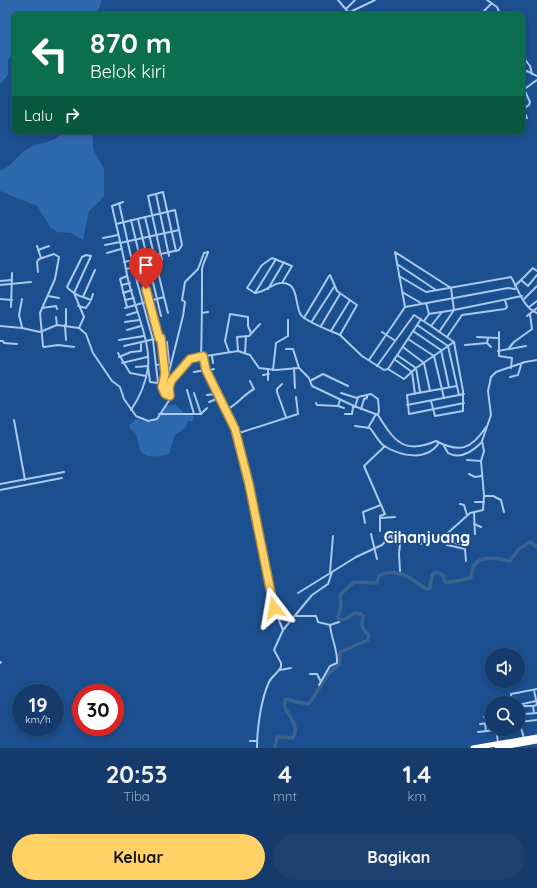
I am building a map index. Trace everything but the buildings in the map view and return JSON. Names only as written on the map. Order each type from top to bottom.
[{"type":"highway","points":[[498,746],[537,737]]},
{"type":"highway","points":[[473,748],[520,746],[537,742]]},
{"type":"street","points":[[338,0],[348,12]]},
{"type":"street","points":[[346,9],[355,0]]},
{"type":"street","points":[[353,12],[375,0]]},
{"type":"street","points":[[487,0],[498,8],[499,12]]},
{"type":"street","points":[[483,12],[491,4]]},
{"type":"street","points":[[525,59],[532,74]]},
{"type":"street","points":[[525,72],[537,76]]},
{"type":"street","points":[[525,89],[537,80]]},
{"type":"street","points":[[525,92],[530,102],[525,107]]},
{"type":"street","points":[[525,114],[527,118]]},
{"type":"street","points":[[162,260],[148,196],[163,192],[176,251]]},
{"type":"street","points":[[156,194],[169,256]]},
{"type":"street","points":[[123,202],[112,205],[127,276],[142,326],[150,382],[158,383],[162,387],[165,394],[170,396]]},
{"type":"street","points":[[119,203],[132,261]]},
{"type":"street","points":[[116,224],[175,210],[182,247],[176,251],[124,262]]},
{"type":"street","points":[[145,217],[168,313]]},
{"type":"street","points":[[138,219],[150,276],[161,316]]},
{"type":"street","points":[[131,220],[140,266],[161,338],[165,374]]},
{"type":"street","points":[[105,245],[179,230]]},
{"type":"street","points":[[103,238],[118,234]]},
{"type":"street","points":[[37,246],[41,258]]},
{"type":"street","points":[[38,250],[49,246]]},
{"type":"street","points":[[107,253],[122,249]]},
{"type":"street","points":[[164,378],[170,372],[183,316],[185,302],[182,300],[184,284],[198,269],[204,253],[207,251],[208,252],[202,270],[204,276],[201,291],[202,356],[216,394],[226,410],[236,434],[250,489],[267,579],[274,608],[282,630]]},
{"type":"street","points":[[405,307],[394,252],[451,288]]},
{"type":"street","points":[[38,272],[37,262],[41,258],[54,254],[60,258],[55,279],[42,308],[39,319],[40,332],[44,347],[58,345],[74,347]]},
{"type":"street","points":[[80,328],[84,317],[78,306],[74,293],[91,257],[86,255],[82,257],[67,285],[67,288],[74,293],[91,300],[93,294]]},
{"type":"street","points":[[271,258],[276,259],[292,266],[282,283],[262,292],[255,293],[247,288],[262,265],[271,258]]},
{"type":"street","points":[[255,293],[276,259]]},
{"type":"street","points":[[267,290],[284,262]]},
{"type":"street","points":[[397,264],[437,291]]},
{"type":"street","points":[[126,269],[140,266]]},
{"type":"street","points":[[515,286],[533,268],[536,269]]},
{"type":"street","points":[[83,297],[95,270]]},
{"type":"street","points":[[11,307],[12,273]]},
{"type":"street","points":[[144,278],[158,275]]},
{"type":"street","points":[[304,318],[330,275],[334,287],[340,294],[357,306],[340,335]]},
{"type":"street","points":[[521,280],[528,286],[537,275]]},
{"type":"street","points":[[127,276],[120,278],[126,308],[142,302],[164,297]]},
{"type":"street","points":[[399,276],[425,292],[510,277],[516,290]]},
{"type":"street","points":[[136,278],[153,340],[158,383]]},
{"type":"street","points":[[0,281],[12,280]]},
{"type":"street","points":[[0,285],[31,282]]},
{"type":"street","points":[[122,285],[130,283]]},
{"type":"street","points":[[282,283],[293,290],[296,295],[300,314],[304,318],[340,335],[362,356],[384,370],[388,369],[404,379],[416,368],[454,342]]},
{"type":"street","points":[[524,299],[537,286]]},
{"type":"street","points":[[312,322],[334,287]]},
{"type":"street","points":[[258,288],[262,292]]},
{"type":"street","points":[[439,332],[454,310],[451,288]]},
{"type":"street","points":[[369,360],[405,307],[508,288],[516,290],[532,311],[537,313]]},
{"type":"street","points":[[123,293],[132,290]]},
{"type":"street","points":[[402,292],[422,304]]},
{"type":"street","points":[[321,326],[340,294]]},
{"type":"street","points":[[48,296],[59,298]]},
{"type":"street","points":[[424,321],[429,314],[522,296]]},
{"type":"street","points":[[125,300],[134,298]]},
{"type":"street","points":[[0,299],[12,300]]},
{"type":"street","points":[[22,299],[18,315],[22,328]]},
{"type":"street","points":[[331,331],[350,300]]},
{"type":"street","points":[[447,337],[462,315],[505,310],[507,307],[505,300]]},
{"type":"street","points":[[529,307],[537,301]]},
{"type":"street","points":[[78,306],[86,308],[90,302]]},
{"type":"street","points":[[426,303],[429,314]]},
{"type":"street","points":[[42,308],[56,306],[57,309]]},
{"type":"street","points":[[526,316],[537,308]]},
{"type":"street","points":[[66,309],[66,340]]},
{"type":"street","points":[[127,315],[137,312]]},
{"type":"street","points":[[202,313],[208,312]]},
{"type":"street","points":[[431,326],[442,312]]},
{"type":"street","points":[[230,353],[225,341],[230,314],[248,317],[248,326],[251,333]]},
{"type":"street","points":[[509,348],[514,342],[532,330],[533,326],[530,314]]},
{"type":"street","points":[[377,366],[394,340],[414,315],[421,319],[454,342],[464,394],[462,412],[436,416],[434,415],[432,409],[431,400]]},
{"type":"street","points":[[56,317],[57,325]]},
{"type":"street","points":[[388,369],[421,319]]},
{"type":"street","points":[[125,322],[139,320]]},
{"type":"street","points":[[273,370],[276,343],[288,336],[288,320]]},
{"type":"street","points":[[238,351],[237,337],[246,336],[260,324]]},
{"type":"street","points":[[0,326],[22,328],[40,332],[57,325],[80,328],[86,334],[93,353],[112,380],[120,387],[131,410],[136,416],[148,421],[155,420],[170,396],[169,388],[171,381],[190,359],[238,351],[245,352],[252,358],[258,367],[273,370],[300,368]]},
{"type":"street","points":[[417,325],[448,346],[459,395]]},
{"type":"street","points":[[127,330],[142,326]]},
{"type":"street","points":[[382,332],[394,340]]},
{"type":"street","points":[[413,332],[441,350],[450,387]]},
{"type":"street","points":[[499,332],[498,351],[500,356],[512,359],[511,368]]},
{"type":"street","points":[[119,340],[144,336]]},
{"type":"street","points":[[245,352],[246,336]]},
{"type":"street","points":[[124,346],[141,344],[161,338]]},
{"type":"street","points":[[478,338],[498,338]]},
{"type":"street","points":[[487,343],[488,338]]},
{"type":"street","points":[[408,339],[434,356],[444,398]]},
{"type":"street","points":[[0,341],[3,341],[4,343],[17,344]]},
{"type":"street","points":[[162,387],[169,362],[167,342]]},
{"type":"street","points":[[465,345],[487,343]]},
{"type":"street","points":[[487,343],[491,347]]},
{"type":"street","points":[[119,357],[131,352],[141,351],[141,344]]},
{"type":"street","points":[[498,351],[526,346]]},
{"type":"street","points":[[402,347],[424,363],[430,391]]},
{"type":"street","points":[[286,350],[293,349],[300,368],[313,387],[354,407],[377,415],[387,431],[401,443],[421,447],[434,441],[444,446],[448,453],[457,456],[468,453],[482,442]]},
{"type":"street","points":[[118,353],[122,363],[132,375],[146,376]]},
{"type":"street","points":[[397,355],[416,368],[420,392]]},
{"type":"street","points":[[212,356],[213,363]]},
{"type":"street","points":[[122,363],[147,358]]},
{"type":"street","points":[[394,359],[412,372],[415,394]]},
{"type":"street","points":[[440,540],[467,515],[483,510],[484,496],[480,461],[484,451],[482,442],[491,415],[488,391],[490,377],[496,372],[537,360]]},
{"type":"street","points":[[156,365],[164,364]]},
{"type":"street","points":[[510,377],[518,375],[521,365]]},
{"type":"street","points":[[131,410],[138,399],[148,366]]},
{"type":"street","points":[[136,367],[148,366]]},
{"type":"street","points":[[294,368],[295,388]]},
{"type":"street","points":[[194,372],[214,369]]},
{"type":"street","points":[[268,369],[269,374],[266,380],[268,380]]},
{"type":"street","points":[[263,375],[269,374]]},
{"type":"street","points":[[310,381],[323,374],[348,386]]},
{"type":"street","points":[[226,410],[254,389],[250,381]]},
{"type":"street","points":[[282,384],[277,389],[277,392],[286,417]]},
{"type":"street","points":[[457,386],[407,395],[409,414],[464,403]]},
{"type":"street","points":[[187,390],[194,415]]},
{"type":"street","points":[[194,393],[201,414]]},
{"type":"street","points":[[341,393],[357,398],[371,394],[378,398],[379,410],[368,428]]},
{"type":"street","points":[[207,395],[216,394]]},
{"type":"street","points":[[407,406],[464,394]]},
{"type":"street","points":[[361,409],[367,395]]},
{"type":"street","points":[[236,434],[298,414],[296,397]]},
{"type":"street","points":[[209,402],[219,398]]},
{"type":"street","points":[[345,414],[352,415],[357,398]]},
{"type":"street","points":[[338,406],[340,400]]},
{"type":"street","points":[[316,403],[317,405],[322,406],[338,406],[344,408]]},
{"type":"street","points":[[159,414],[175,413],[194,415],[201,414],[207,408]]},
{"type":"street","points":[[14,420],[25,480]]},
{"type":"street","points":[[444,446],[457,449],[469,445],[478,440],[488,424]]},
{"type":"street","points":[[355,426],[368,428],[385,446],[400,454],[416,456],[432,451],[440,443]]},
{"type":"street","points":[[380,531],[380,516],[385,514],[364,466],[385,446]]},
{"type":"street","points":[[467,460],[480,461]]},
{"type":"street","points":[[0,484],[64,472]]},
{"type":"street","points":[[469,474],[475,477],[481,476]]},
{"type":"street","points":[[0,490],[62,478]]},
{"type":"street","points":[[484,496],[493,496],[501,500],[504,512]]},
{"type":"street","points":[[476,502],[484,502]]},
{"type":"street","points":[[460,504],[464,505],[467,515]]},
{"type":"street","points":[[365,522],[363,512],[381,505]]},
{"type":"street","points":[[474,512],[475,534]]},
{"type":"street","points":[[380,518],[395,517]]},
{"type":"street","points":[[474,524],[481,527]]},
{"type":"street","points":[[371,534],[377,560]]},
{"type":"street","points":[[400,571],[399,554],[401,534]]},
{"type":"street","points":[[298,593],[356,557],[382,546],[391,535],[401,534],[460,544]]},
{"type":"street","points":[[391,535],[392,539]]},
{"type":"street","points":[[257,748],[258,727],[269,682],[280,670],[281,663],[274,650],[282,630],[312,594],[328,584],[331,572],[333,536]]},
{"type":"street","points":[[421,544],[422,538]]},
{"type":"street","points":[[446,542],[446,545],[464,549],[466,561]]},
{"type":"street","points":[[295,616],[316,616],[320,623],[330,624],[339,622]]},
{"type":"street","points":[[319,685],[330,666],[337,663],[337,655],[333,643],[330,624]]},
{"type":"street","points":[[280,670],[291,668]]},
{"type":"street","points":[[310,674],[317,674],[321,682]]},
{"type":"street","points":[[511,696],[511,694],[536,689],[537,705],[525,705]]},
{"type":"street","points":[[525,703],[537,700]]},
{"type":"street","points":[[525,714],[535,713],[533,706]]},
{"type":"street","points":[[525,721],[537,720]]},
{"type":"street","points":[[480,724],[485,723]]},
{"type":"street","points":[[478,732],[485,731]]},
{"type":"street","points":[[497,736],[498,746]]},
{"type":"street","points":[[250,741],[257,741]]},
{"type":"shaded area","points":[[0,0],[102,0],[96,12],[12,12],[12,54],[8,60],[8,75],[0,84]]},
{"type":"shaded area","points":[[60,134],[93,134],[93,149],[104,169],[104,195],[89,211],[83,240],[71,233],[57,232],[51,228],[37,206],[0,191],[0,171],[9,166],[28,148],[53,140]]},
{"type":"shaded area","points":[[176,405],[184,413],[194,416],[193,421],[188,421],[186,427],[175,435],[169,454],[162,456],[149,456],[142,453],[136,435],[129,425],[136,419],[147,422],[154,421],[157,419],[165,406]]},
{"type":"waterway","points":[[275,748],[277,737],[293,738],[295,733],[295,727],[286,709],[285,700],[288,699],[309,704],[329,673],[339,665],[340,652],[368,640],[369,635],[362,627],[363,616],[361,614],[354,613],[346,619],[340,620],[338,617],[341,606],[340,595],[354,582],[377,583],[379,576],[392,572],[404,575],[426,589],[430,588],[432,575],[436,572],[443,575],[445,582],[471,578],[472,570],[479,561],[490,558],[510,561],[519,549],[530,542],[537,547]]},
{"type":"district","name":"Cihanjuang","points":[[427,537]]},
{"type":"route","points":[[146,289],[159,338],[161,338],[165,374],[162,387],[165,394],[170,396],[169,388],[171,381],[190,359],[203,356],[206,370],[235,429],[249,484],[274,608]]}]
